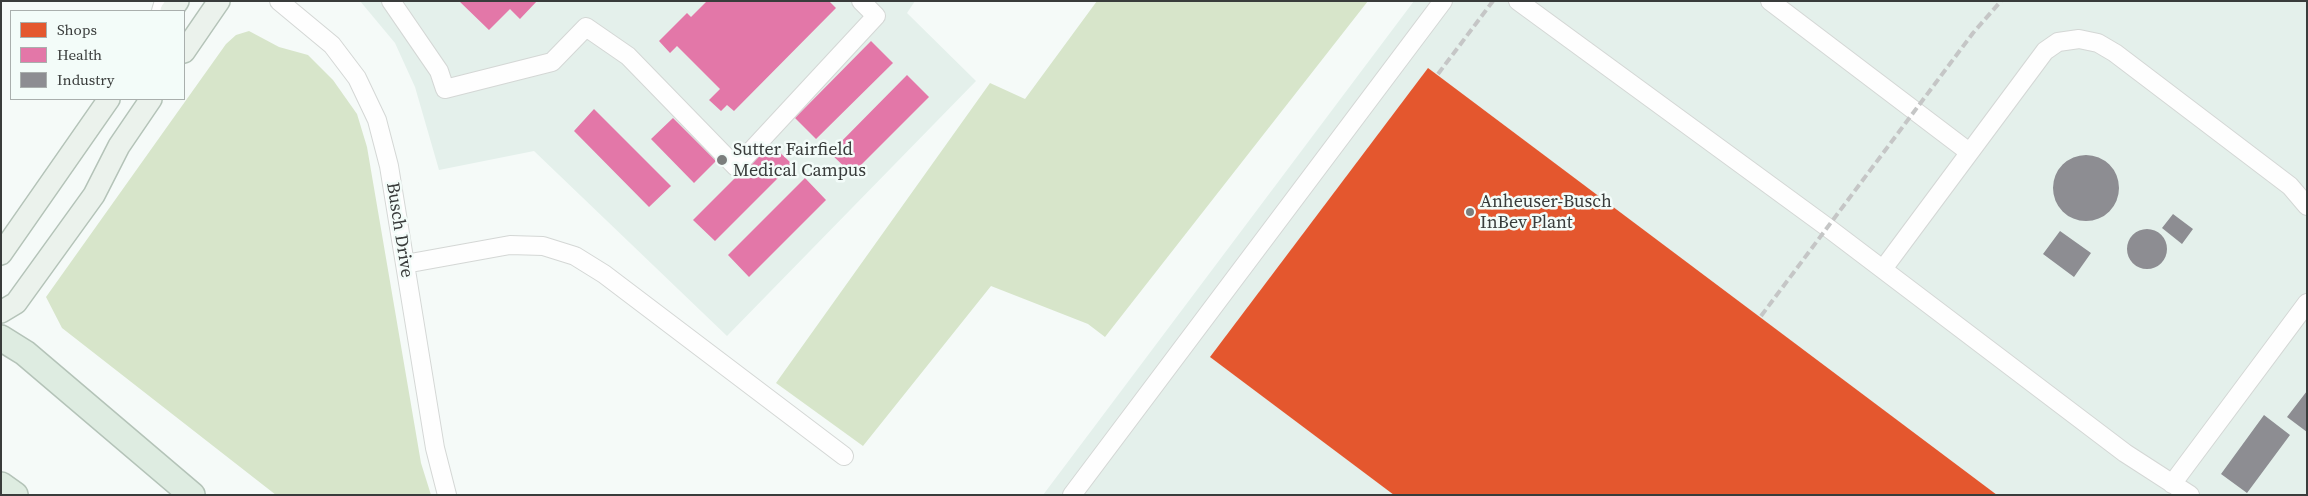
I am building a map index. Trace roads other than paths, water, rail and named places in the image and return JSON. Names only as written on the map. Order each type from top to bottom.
[{"type":"highway","points":[[1,338],[25,353],[192,495]]},
{"type":"highway","points":[[1,485],[16,495]]},
{"type":"main road","points":[[185,51],[219,1]]},
{"type":"main road","points":[[1,254],[108,100]]},
{"type":"main road","points":[[1,312],[16,303],[94,195],[119,146],[150,100]]},
{"type":"street","name":"Busch Drive","points":[[279,1],[332,45],[357,78],[373,111],[389,166],[435,448],[447,495]]},
{"type":"street","points":[[391,1],[438,71],[445,89],[552,62],[586,27],[628,56],[736,167],[876,16],[860,1]]},
{"type":"street","points":[[1072,495],[1443,1]]},
{"type":"street","points":[[1518,1],[1883,269],[2125,453],[2190,495]]},
{"type":"street","points":[[1770,1],[1969,152]]},
{"type":"street","points":[[1883,269],[2045,51],[2058,42],[2079,39],[2098,43],[2115,53],[2290,186],[2307,206]]},
{"type":"street","points":[[405,264],[510,245],[543,246],[575,256],[604,274],[844,456]]},
{"type":"street","points":[[2172,484],[2307,304]]},
{"type":"railway","points":[[1438,74],[1493,1]]},
{"type":"railway","points":[[1761,316],[1973,33],[2001,1]]},
{"type":"place","name":"Sutter Fairfield Medical Campus","points":[[722,160]]},
{"type":"place","name":"Anheuser-Busch InBev Plant","points":[[1470,212]]}]
